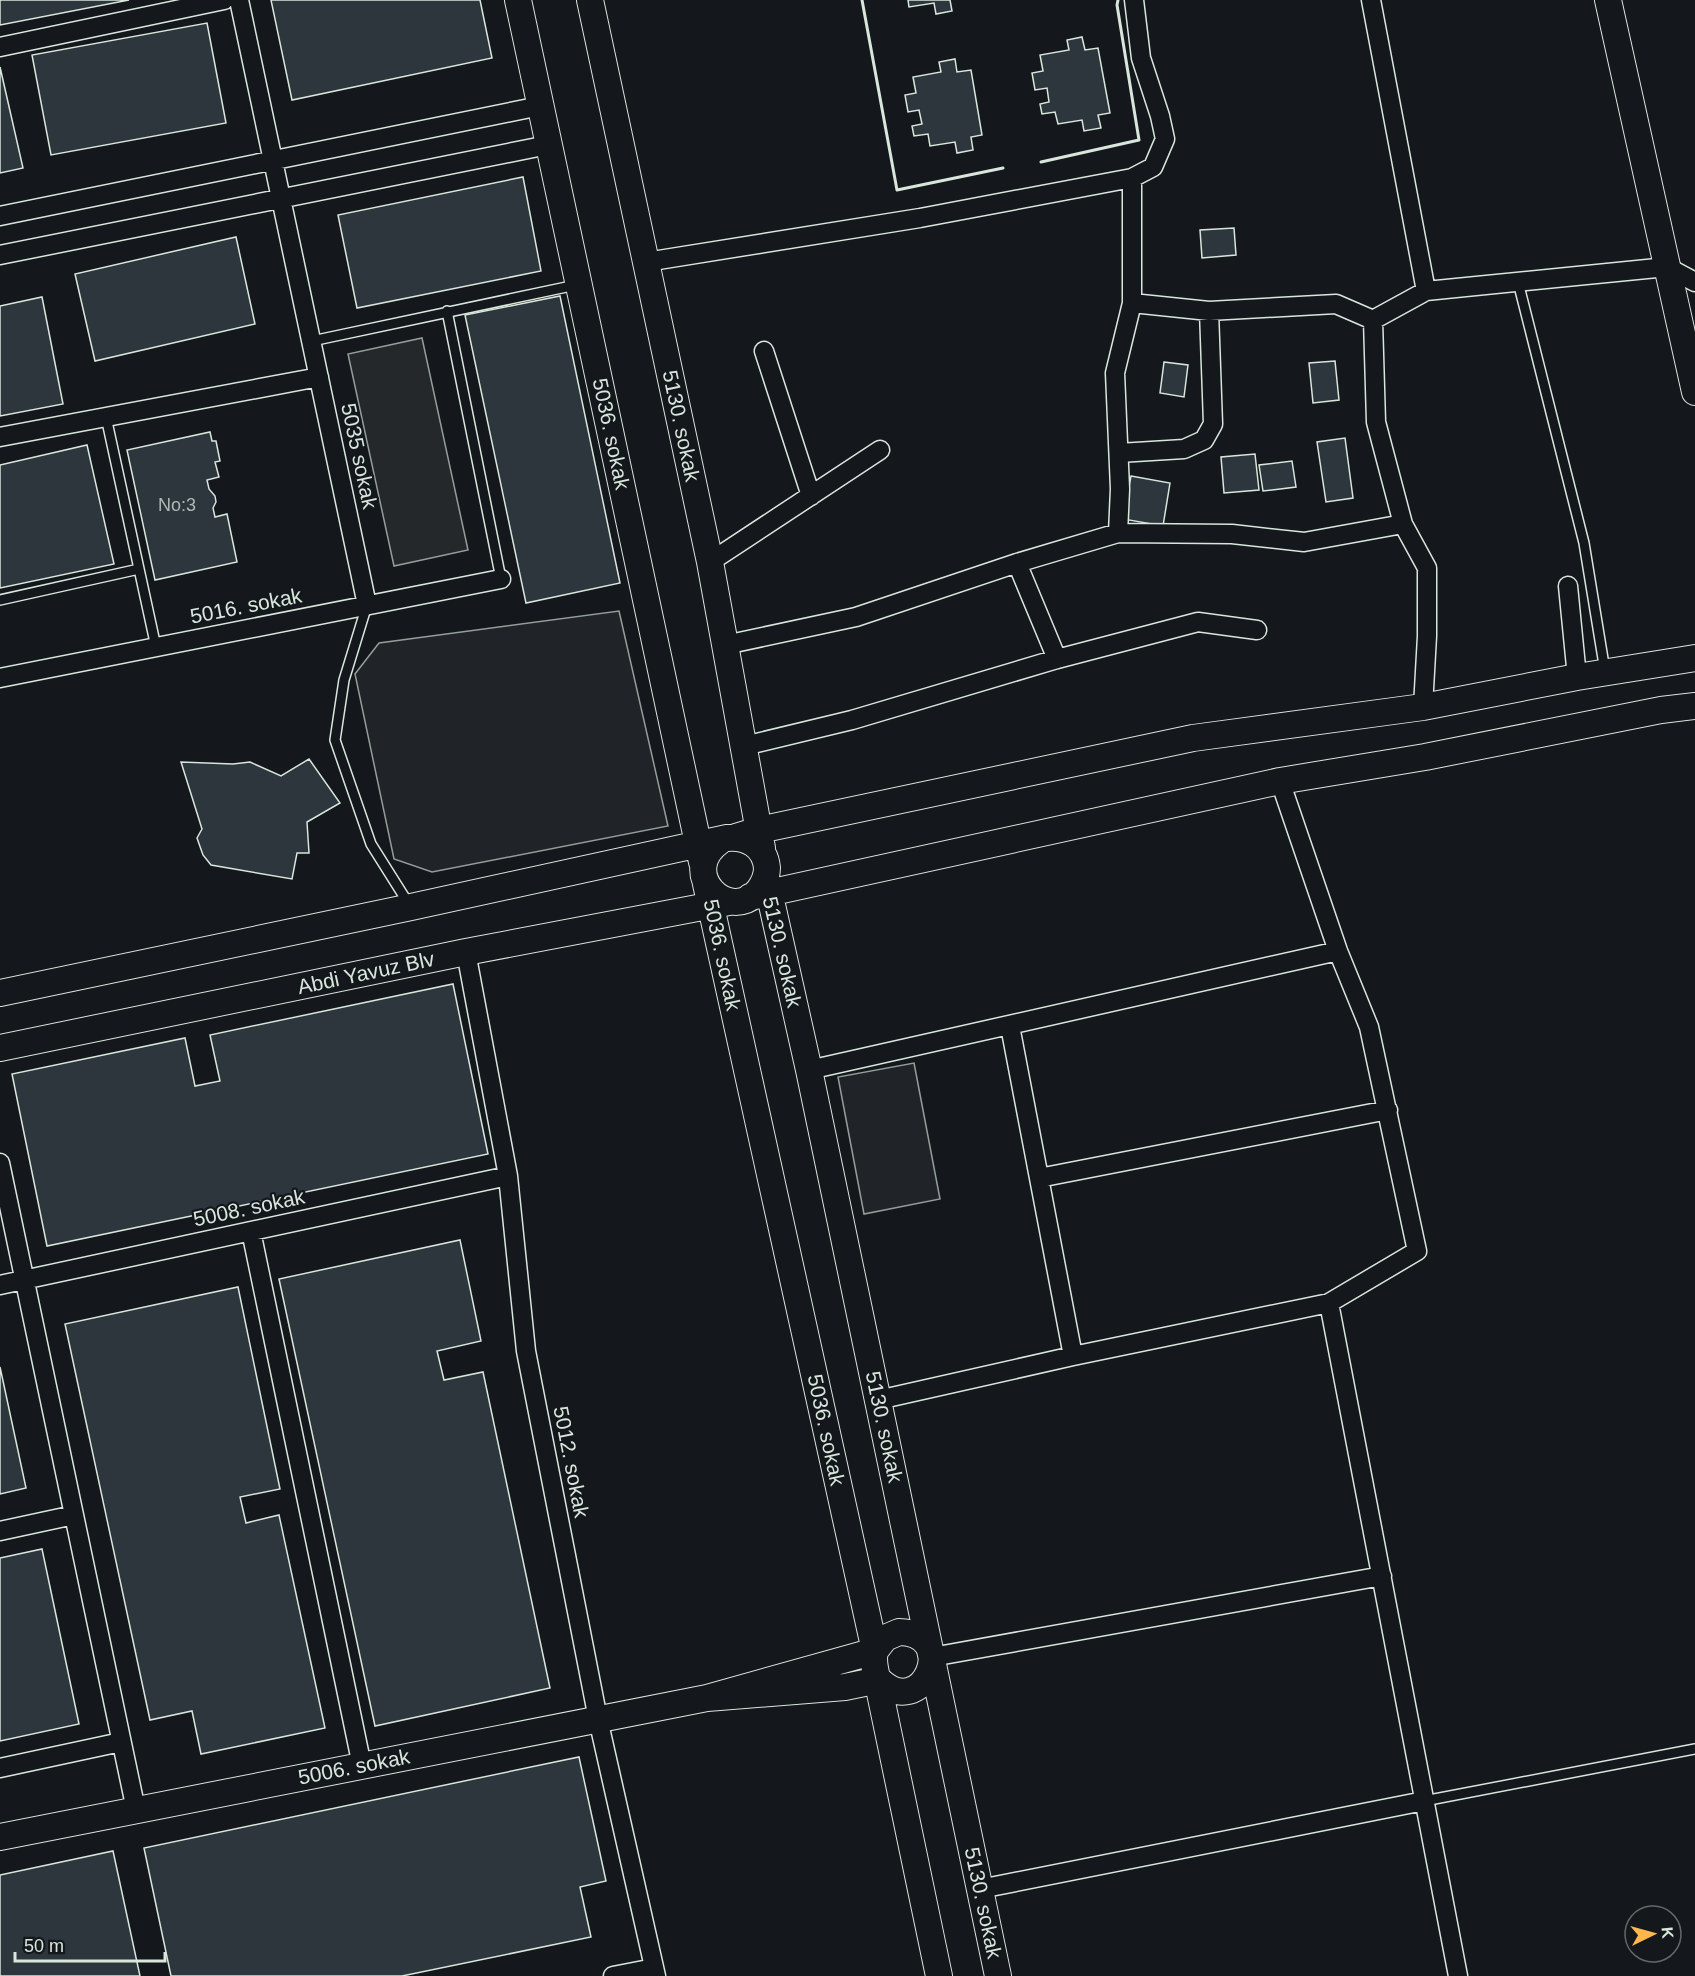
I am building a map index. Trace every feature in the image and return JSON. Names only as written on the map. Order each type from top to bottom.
[{"type":"main road","name":"5036. sokak","points":[[518,0],[579,284],[735,870],[875,1651],[874,1666],[879,1680],[939,1976]]},
{"type":"main road","name":"5130. sokak","points":[[590,0],[710,562],[744,746],[735,870],[809,1070],[998,1976]]},
{"type":"main road","points":[[1608,0],[1695,392]]},
{"type":"main road","points":[[735,870],[1193,738],[1423,706],[1695,658]]},
{"type":"main road","points":[[0,993],[411,907],[735,870],[1425,757],[1595,723],[1695,706]]},
{"type":"main road","name":"Abdi Yavuz Blv","points":[[0,1048],[466,952],[735,870]]},
{"type":"main road","points":[[906,1632],[921,1638],[926,1643],[932,1657],[930,1673],[921,1685],[907,1691],[892,1689],[879,1680],[845,1687],[707,1698],[875,1651],[879,1644],[891,1634],[906,1632]]},
{"type":"main road","name":"5006. sokak","points":[[0,1837],[707,1698]]},
{"type":"street","points":[[0,47],[224,0]]},
{"type":"street","name":"5035 sokak","points":[[239,0],[367,605]]},
{"type":"street","points":[[646,261],[920,218],[1132,178],[1153,167],[1164,139],[1160,116],[1141,58],[1134,0]]},
{"type":"street","points":[[1371,0],[1426,291]]},
{"type":"street","points":[[0,216],[540,106]]},
{"type":"street","points":[[0,255],[548,145]]},
{"type":"street","points":[[1118,533],[1119,453],[1115,373],[1132,303],[1132,178]]},
{"type":"street","points":[[1373,320],[1426,291],[1667,267],[1695,282]]},
{"type":"street","points":[[1132,303],[1209,311],[1336,304],[1373,320]]},
{"type":"street","points":[[1119,453],[1184,449],[1204,440],[1213,424],[1209,311]]},
{"type":"street","points":[[1373,320],[1376,422],[1403,524],[1426,568],[1427,636],[1423,706]]},
{"type":"street","points":[[764,351],[811,496]]},
{"type":"street","points":[[0,437],[319,377]]},
{"type":"street","points":[[710,562],[880,450]]},
{"type":"street","points":[[725,645],[856,617],[1017,563],[1118,533],[1232,534],[1304,542],[1403,524]]},
{"type":"street","points":[[1017,563],[1057,659]]},
{"type":"street","name":"5016. sokak","points":[[0,678],[501,579]]},
{"type":"street","points":[[1568,586],[1577,677]]},
{"type":"street","points":[[744,746],[852,720],[1057,659],[1198,622],[1257,630]]},
{"type":"street","points":[[878,1400],[1073,1356],[1329,1303],[1417,1251],[1369,1027],[1338,951],[1280,781]]},
{"type":"street","points":[[809,1070],[1338,951]]},
{"type":"street","name":"5012. sokak","points":[[466,952],[508,1176],[526,1351],[598,1719],[655,1972]]},
{"type":"street","points":[[1010,1026],[1073,1356]]},
{"type":"street","points":[[1039,1178],[1388,1110]]},
{"type":"street","points":[[0,1163],[135,1810]]},
{"type":"street","name":"5008. sokak","points":[[0,1285],[508,1176]]},
{"type":"street","points":[[251,1231],[362,1766]]},
{"type":"street","points":[[1329,1303],[1458,1976]]},
{"type":"street","points":[[0,1531],[74,1515]]},
{"type":"street","points":[[932,1657],[1382,1576]]},
{"type":"street","points":[[0,1768],[121,1742]]},
{"type":"street","points":[[980,1889],[1424,1801]]},
{"type":"street","points":[[614,1976],[655,1972]]},
{"type":"lane","points":[[1518,282],[1584,543],[1606,673]]},
{"type":"lane","points":[[312,341],[579,284]]},
{"type":"lane","points":[[447,311],[501,579]]},
{"type":"lane","points":[[106,417],[156,647]]},
{"type":"lane","points":[[0,600],[139,569]]},
{"type":"lane","name":"5035 sokak","points":[[367,605],[344,680],[335,740],[371,844],[411,907]]},
{"type":"lane","points":[[1424,1801],[1695,1749]]},
{"type":"shaded area","points":[[422,338],[468,550],[394,566],[348,354]]},
{"type":"shaded area","points":[[619,611],[668,826],[432,872],[394,859],[355,674],[379,643]]},
{"type":"shaded area","points":[[914,1063],[940,1199],[864,1214],[838,1077]]},
{"type":"building","points":[[0,0],[129,0],[0,25]]},
{"type":"building","points":[[271,0],[480,0],[492,58],[292,100]]},
{"type":"building","points":[[908,0],[950,0],[952,11],[936,14],[934,3],[909,7]]},
{"type":"building","points":[[207,23],[226,123],[51,155],[32,55]]},
{"type":"building","points":[[1082,37],[1085,50],[1098,48],[1110,113],[1098,115],[1101,128],[1084,131],[1082,120],[1058,124],[1055,112],[1042,114],[1040,104],[1049,102],[1047,88],[1035,90],[1032,73],[1043,71],[1040,55],[1069,50],[1067,40]]},
{"type":"building","points":[[955,59],[957,72],[971,70],[982,135],[971,137],[973,150],[957,153],[955,142],[930,146],[928,134],[914,136],[912,126],[922,124],[919,110],[908,112],[905,95],[916,93],[913,77],[941,72],[939,62]]},
{"type":"building","points":[[0,67],[23,168],[0,173]]},
{"type":"building","points":[[523,177],[541,271],[357,308],[338,215]]},
{"type":"building","points":[[1234,228],[1236,255],[1202,258],[1200,230]]},
{"type":"building","points":[[236,237],[255,324],[95,361],[75,274]]},
{"type":"building","points":[[560,296],[620,583],[526,603],[465,315]]},
{"type":"building","points":[[42,297],[63,404],[0,416],[0,306]]},
{"type":"building","points":[[1335,361],[1339,400],[1313,403],[1309,363]]},
{"type":"building","points":[[1164,362],[1188,365],[1184,397],[1160,393]]},
{"type":"building","points":[[210,432],[212,441],[216,441],[220,461],[215,462],[219,477],[207,480],[209,489],[215,496],[216,502],[213,508],[215,517],[227,514],[237,562],[155,580],[127,450]]},
{"type":"building","points":[[1345,438],[1353,498],[1326,502],[1317,442]]},
{"type":"building","points":[[87,445],[114,564],[0,588],[0,465]]},
{"type":"building","points":[[1255,454],[1259,490],[1224,493],[1221,457]]},
{"type":"building","points":[[1292,461],[1296,487],[1263,491],[1259,465]]},
{"type":"building","points":[[1131,476],[1170,483],[1163,526],[1123,519]]},
{"type":"building","points":[[309,759],[340,803],[307,822],[309,853],[297,853],[292,879],[211,865],[203,855],[197,838],[202,829],[181,762],[233,764],[250,762],[281,776]]},
{"type":"building","points":[[453,984],[488,1154],[47,1246],[12,1074],[185,1038],[195,1086],[220,1081],[210,1035]]},
{"type":"building","points":[[460,1240],[481,1341],[437,1351],[444,1380],[483,1372],[550,1688],[375,1726],[279,1279]]},
{"type":"building","points":[[238,1287],[280,1489],[240,1497],[246,1523],[279,1515],[325,1728],[201,1754],[192,1711],[150,1720],[65,1324]]},
{"type":"building","points":[[0,1367],[26,1488],[0,1494]]},
{"type":"building","points":[[42,1549],[79,1724],[0,1741],[0,1558]]},
{"type":"building","points":[[579,1757],[606,1881],[580,1887],[591,1937],[402,1976],[171,1976],[144,1848]]},
{"type":"building","points":[[113,1851],[140,1976],[0,1976],[0,1875]]},
{"type":"wall","points":[[862,0],[897,190],[1003,168]]},
{"type":"wall","points":[[1041,162],[1139,140],[1118,0]]}]
